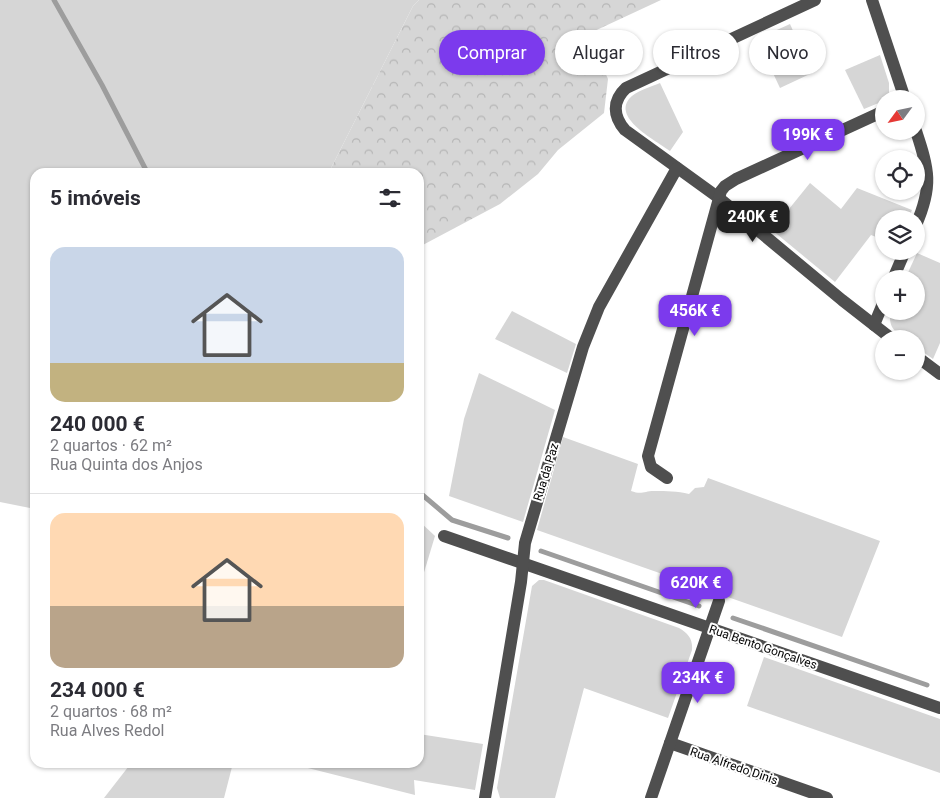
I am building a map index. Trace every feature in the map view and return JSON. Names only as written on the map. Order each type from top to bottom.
[{"type":"street","points":[[815,0],[626,88],[617,100],[615,107],[616,115],[619,123],[625,130],[719,198],[880,330]]},
{"type":"street","points":[[872,0],[902,90]]},
{"type":"street","points":[[667,478],[651,467],[648,456],[719,198],[725,186],[736,179],[875,115]]},
{"type":"street","points":[[919,140],[926,159],[928,187],[922,210]]},
{"type":"street","name":"Rua da Paz","points":[[485,798],[521,582],[525,543],[583,347],[599,307],[677,168]]},
{"type":"street","points":[[874,325],[876,320]]},
{"type":"street","points":[[925,363],[940,374]]},
{"type":"street","name":"Rua Bento Gonçalves","points":[[444,536],[710,629],[938,703]]},
{"type":"street","points":[[651,798],[719,601]]},
{"type":"street","name":"Rua Alfredo Dinis","points":[[670,743],[827,798]]},
{"type":"green space","points":[[0,0],[419,0],[413,6],[331,168],[30,168],[30,508],[0,502]]},
{"type":"green space","points":[[419,0],[661,0],[597,30],[555,30],[555,75],[606,75],[608,79],[604,113],[558,150],[538,174],[500,204],[424,244],[424,168],[331,168],[413,6]]},
{"type":"green space","points":[[790,24],[793,30],[777,30]]},
{"type":"green space","points":[[880,55],[889,83],[889,90],[875,90],[875,104],[864,109],[845,70]]},
{"type":"green space","points":[[774,75],[808,75],[780,88]]},
{"type":"green space","points":[[660,83],[683,132],[670,151],[639,129],[627,114],[626,107],[629,99],[635,94]]},
{"type":"green space","points":[[810,183],[841,209],[857,188],[875,195],[875,200],[887,200],[912,210],[875,210],[875,237],[871,235],[835,282],[772,230]]},
{"type":"green space","points":[[925,256],[940,263],[940,343],[933,359],[925,353],[925,330],[894,330],[892,328],[890,320],[925,320],[925,270],[909,270],[914,260],[925,260]]},
{"type":"green space","points":[[512,311],[576,344],[567,373],[495,339]]},
{"type":"green space","points":[[479,373],[555,410],[523,522],[449,496],[464,419]]},
{"type":"green space","points":[[563,437],[638,464],[631,491],[640,493],[672,491],[689,494],[695,488],[704,487],[708,478],[880,541],[842,637],[537,530]]},
{"type":"green space","points":[[424,526],[435,536],[424,572]]},
{"type":"green space","points":[[539,580],[544,580],[679,628],[689,637],[692,643],[692,650],[668,718],[584,688],[555,798],[500,798],[497,788],[532,586]]},
{"type":"green space","points":[[764,657],[940,719],[940,773],[747,706]]},
{"type":"green space","points":[[424,735],[483,744],[475,790],[414,780],[415,795],[308,768],[424,768]]},
{"type":"green space","points":[[127,768],[232,768],[224,798],[104,798]]},
{"type":"waterway","points":[[54,0],[102,85],[145,168]]},
{"type":"waterway","points":[[424,496],[452,520],[508,538]]},
{"type":"waterway","points":[[541,551],[699,606]]},
{"type":"waterway","points":[[733,618],[927,685]]}]
